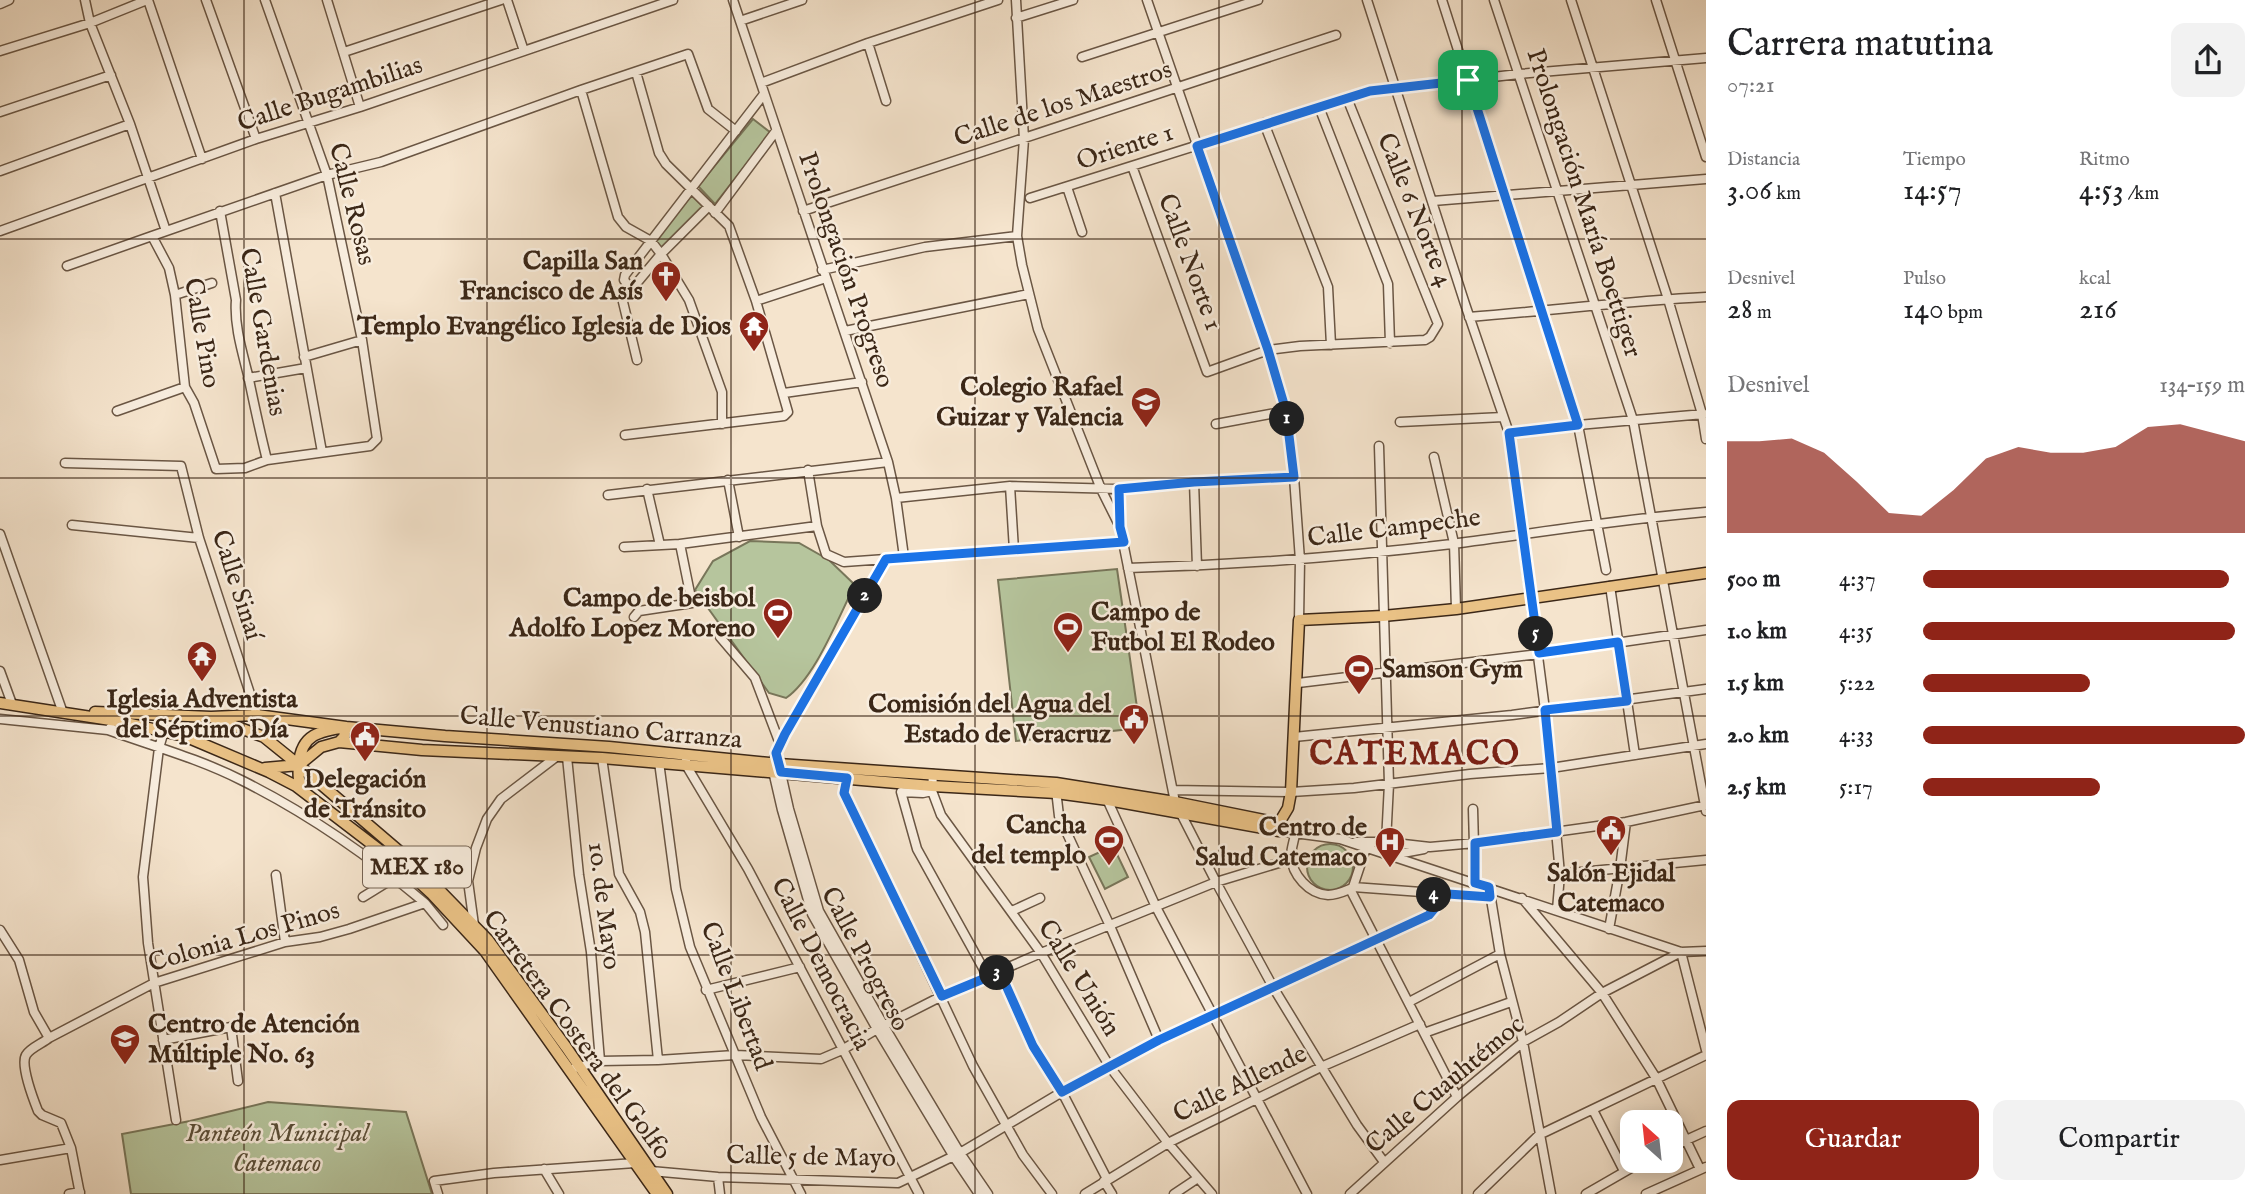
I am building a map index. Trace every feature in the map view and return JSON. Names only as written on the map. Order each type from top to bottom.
[{"type":"main road","points":[[1279,827],[1288,808],[1291,792],[1299,620],[1456,609],[1706,573]]},
{"type":"main road","name":"Carretera Costera del Golfo","points":[[0,703],[117,721],[184,736],[258,767],[303,791],[410,867],[485,951],[667,1194]]},
{"type":"main road","name":"Carretera Costera del Golfo","points":[[61,711],[211,717],[264,737],[299,765],[474,925],[495,949],[657,1194]]},
{"type":"main road","name":"Calle Venustiano Carranza","points":[[211,717],[257,715],[346,727],[686,759],[933,774],[1175,802],[1279,827]]},
{"type":"main road","points":[[258,767],[299,765],[321,747],[339,742],[344,737],[346,727],[322,731],[306,741],[301,748],[299,765],[298,775],[303,791]]},
{"type":"main road","name":"Calle Venustiano Carranza","points":[[339,742],[422,750],[659,762],[686,759]]},
{"type":"main road","name":"Calle Venustiano Carranza","points":[[776,765],[847,778],[932,788],[1056,788]]},
{"type":"main road","name":"Calle Venustiano Carranza","points":[[1105,795],[1180,813],[1279,827]]},
{"type":"street","points":[[0,4],[9,0]]},
{"type":"street","points":[[85,0],[90,23],[130,124],[166,231]]},
{"type":"street","points":[[0,51],[90,23],[147,0],[202,159]]},
{"type":"street","points":[[206,0],[256,139]]},
{"type":"street","name":"Calle Rosas","points":[[265,0],[327,175],[362,340],[377,439],[370,446],[322,452]]},
{"type":"street","points":[[327,0],[360,107]]},
{"type":"street","points":[[344,52],[501,0]]},
{"type":"street","points":[[507,0],[524,51]]},
{"type":"street","name":"Calle Bugambilias","points":[[0,230],[256,139],[360,107],[673,0]]},
{"type":"street","name":"Prolongación Progreso","points":[[734,0],[888,462],[904,557]]},
{"type":"street","points":[[740,21],[802,0]]},
{"type":"street","points":[[761,83],[868,43],[998,0]]},
{"type":"street","points":[[1016,0],[1024,139],[1017,236],[1038,328],[1101,489],[1120,527],[1175,802],[1273,987],[1357,1125],[1384,1162]]},
{"type":"street","points":[[1016,18],[1073,0]]},
{"type":"street","points":[[1147,0],[1268,350],[1286,411],[1300,560],[1299,620]]},
{"type":"street","points":[[1082,57],[1258,0]]},
{"type":"street","points":[[1367,0],[1509,433],[1539,653],[1551,768],[1560,874],[1557,910]]},
{"type":"street","points":[[1442,0],[1578,425],[1606,570]]},
{"type":"street","name":"Prolongación María Boettiger","points":[[1494,0],[1633,420],[1706,807]]},
{"type":"street","points":[[1571,0],[1704,414],[1706,439]]},
{"type":"street","points":[[1656,0],[1706,157]]},
{"type":"street","name":"Calle de los Maestros","points":[[803,211],[1336,35]]},
{"type":"street","points":[[868,43],[886,102]]},
{"type":"street","points":[[67,266],[327,175],[381,162],[688,54],[708,109],[736,131]]},
{"type":"street","name":"Oriente 1","points":[[1030,198],[1370,91],[1519,74],[1706,58]]},
{"type":"street","points":[[625,435],[787,415],[788,407],[756,301],[729,226],[675,174],[659,153],[636,72]]},
{"type":"street","points":[[0,112],[111,75]]},
{"type":"street","points":[[581,90],[618,217],[626,227],[651,241],[662,254],[689,300],[722,393],[722,424]]},
{"type":"street","points":[[628,285],[624,280],[625,275],[764,94]]},
{"type":"street","name":"Calle 6 Norte 4","points":[[1347,98],[1438,324],[1425,340],[1390,343]]},
{"type":"street","points":[[1268,350],[1390,343],[1388,284],[1319,107]]},
{"type":"street","points":[[1265,123],[1328,287],[1331,345]]},
{"type":"street","points":[[0,171],[130,124]]},
{"type":"street","points":[[628,285],[636,284],[662,254],[712,209],[776,131]]},
{"type":"street","name":"Calle Norte 1","points":[[1132,166],[1207,372],[1268,350]]},
{"type":"street","points":[[1433,201],[1706,179]]},
{"type":"street","points":[[1067,187],[1082,232]]},
{"type":"street","points":[[267,460],[322,452],[275,193]]},
{"type":"street","name":"Calle Gardenias","points":[[220,211],[236,300],[235,313],[267,460]]},
{"type":"street","name":"Calle Pino","points":[[152,236],[169,268],[175,295],[185,387],[194,403],[216,469],[245,468],[267,460]]},
{"type":"street","points":[[756,301],[824,274],[925,247],[1017,236]]},
{"type":"street","points":[[175,295],[212,283]]},
{"type":"street","points":[[628,285],[623,302],[636,360]]},
{"type":"street","points":[[845,331],[1029,293]]},
{"type":"street","points":[[1469,317],[1706,297]]},
{"type":"street","points":[[304,357],[362,340]]},
{"type":"street","points":[[248,378],[306,368]]},
{"type":"street","points":[[784,393],[862,382]]},
{"type":"street","points":[[117,411],[185,387]]},
{"type":"street","points":[[1216,424],[1286,411]]},
{"type":"street","points":[[1509,433],[1704,414]]},
{"type":"street","points":[[1400,422],[1503,417]]},
{"type":"street","points":[[1379,446],[1389,784],[1386,842]]},
{"type":"street","points":[[1434,457],[1454,543],[1456,609]]},
{"type":"street","points":[[608,495],[888,462]]},
{"type":"street","name":"Calle Sinaí","points":[[65,463],[181,466],[200,538],[257,715]]},
{"type":"street","points":[[808,470],[817,526],[826,554],[844,562],[1124,542]]},
{"type":"street","points":[[896,498],[1010,486],[1119,489],[1294,477]]},
{"type":"street","points":[[728,480],[739,537]]},
{"type":"street","points":[[1194,482],[1197,566]]},
{"type":"street","points":[[1010,486],[1014,550]]},
{"type":"street","points":[[647,489],[660,545]]},
{"type":"street","points":[[1119,489],[1120,527]]},
{"type":"street","name":"Calle Campeche","points":[[1128,568],[1300,560],[1599,525],[1651,516],[1706,512]]},
{"type":"street","points":[[72,525],[200,538]]},
{"type":"street","points":[[624,547],[680,544],[817,526]]},
{"type":"street","points":[[0,534],[61,711]]},
{"type":"street","points":[[636,614],[692,603],[680,544]]},
{"type":"street","points":[[776,765],[780,744],[886,559]]},
{"type":"street","points":[[1610,586],[1635,755]]},
{"type":"street","points":[[1298,684],[1706,630]]},
{"type":"street","points":[[720,637],[755,678],[780,744]]},
{"type":"street","points":[[0,671],[12,704]]},
{"type":"street","points":[[1294,737],[1627,701],[1706,689]]},
{"type":"street","points":[[0,719],[108,730],[177,753],[242,780],[355,848],[425,903],[443,925]]},
{"type":"street","points":[[108,730],[117,721]]},
{"type":"street","points":[[164,731],[159,748],[143,877],[145,922],[176,1120]]},
{"type":"street","points":[[177,753],[184,736]]},
{"type":"street","points":[[1173,790],[1291,792],[1389,784],[1551,768],[1706,744]]},
{"type":"street","points":[[474,925],[468,881],[475,848],[487,819],[501,799],[561,757]]},
{"type":"street","name":"1o. de Mayo","points":[[561,757],[590,952],[600,1061]]},
{"type":"street","points":[[602,758],[619,874],[640,912],[645,932],[659,1060]]},
{"type":"street","name":"Calle Democracia","points":[[686,759],[748,869],[919,1194]]},
{"type":"street","name":"Calle Libertad","points":[[659,762],[676,889],[690,947],[761,1117],[801,1194]]},
{"type":"street","name":"Calle Progreso","points":[[776,765],[782,810],[816,913],[880,1028],[979,1194]]},
{"type":"street","name":"Calle Unión","points":[[933,774],[932,788],[941,815],[1041,953],[1111,1066],[1168,1143],[1212,1194]]},
{"type":"street","points":[[847,778],[844,793],[973,1066],[1023,1155],[1052,1194]]},
{"type":"street","points":[[932,788],[901,792],[917,849],[988,977]]},
{"type":"street","points":[[1056,788],[1059,816],[1159,1040]]},
{"type":"street","points":[[1105,795],[1156,907],[1307,1194]]},
{"type":"street","points":[[1392,855],[1430,847],[1626,822],[1706,807]]},
{"type":"street","points":[[1473,809],[1475,883]]},
{"type":"street","points":[[1609,929],[1626,822]]},
{"type":"street","points":[[1279,827],[1295,834],[1340,839],[1392,855],[1681,952],[1706,951]]},
{"type":"street","points":[[1295,834],[1292,859],[1296,874],[1309,888],[1331,895],[1352,888],[1490,897]]},
{"type":"street","points":[[1349,842],[1386,842],[1430,847]]},
{"type":"street","points":[[1366,848],[1352,888],[1457,1097]]},
{"type":"street","points":[[575,1068],[600,1061],[736,1055],[821,1059],[842,1051],[942,996],[1041,953],[1216,883],[1292,859]]},
{"type":"street","points":[[1560,874],[1706,860]]},
{"type":"street","points":[[363,897],[410,867]]},
{"type":"street","points":[[276,875],[285,942]]},
{"type":"street","points":[[1489,887],[1500,954],[1523,1042],[1550,1194]]},
{"type":"street","name":"Calle 5 de Mayo","points":[[651,1171],[718,1177],[898,1183],[957,1155],[1062,1092],[1159,1040],[1429,915],[1434,909],[1434,893]]},
{"type":"street","points":[[1012,911],[1040,898]]},
{"type":"street","points":[[1522,898],[1602,993],[1656,1078],[1685,1140],[1703,1168],[1646,1194]]},
{"type":"street","name":"Colonia Los Pinos","points":[[71,1148],[61,1123],[38,1111],[25,1069],[24,1060],[28,1052],[49,1038],[154,983],[285,942],[320,937],[425,903]]},
{"type":"street","points":[[0,930],[19,960],[34,1012],[49,1038]]},
{"type":"street","points":[[1478,1194],[1539,1135],[1706,1053],[1681,952]]},
{"type":"street","name":"Calle Cuauhtémoc","points":[[1350,1194],[1457,1097],[1523,1042],[1602,993],[1681,952]]},
{"type":"street","points":[[1409,1002],[1500,954]]},
{"type":"street","points":[[706,990],[800,967]]},
{"type":"street","points":[[1000,972],[1033,1046],[1062,1092],[1112,1194]]},
{"type":"street","points":[[1424,1033],[1511,1002]]},
{"type":"street","name":"Calle Allende","points":[[1085,1194],[1168,1143],[1321,1067],[1420,1024]]},
{"type":"street","points":[[163,1040],[231,1027],[238,1081]]},
{"type":"street","points":[[1593,1110],[1620,1163]]},
{"type":"street","points":[[1685,1140],[1706,1131]]},
{"type":"street","points":[[0,1160],[71,1148],[80,1193],[69,1194]]},
{"type":"street","name":"Calle Progreso","points":[[957,1155],[988,1194]]},
{"type":"street","points":[[438,1194],[434,1181],[494,1173],[635,1163]]},
{"type":"street","points":[[544,1169],[559,1194]]},
{"type":"street","points":[[1586,1194],[1621,1173]]},
{"type":"street","points":[[718,1177],[720,1194]]},
{"type":"street","points":[[1174,1194],[1198,1178]]},
{"type":"green space","points":[[753,119],[771,133],[715,204],[698,186]]},
{"type":"green space","points":[[692,194],[703,206],[662,250],[654,241]]},
{"type":"green space","name":"Campo de beisbol Adolfo Lopez Moreno","points":[[750,541],[799,543],[829,560],[855,585],[817,661],[786,698],[769,693],[695,590],[713,561]]},
{"type":"green space","name":"Campo de Futbol El Rodeo","points":[[1117,569],[1140,728],[1016,741],[998,580]]},
{"type":"green space","points":[[1330,844],[1346,851],[1353,867],[1346,883],[1330,890],[1314,883],[1307,867],[1314,851]]},
{"type":"green space","name":"Cancha del templo","points":[[1113,846],[1128,877],[1105,889],[1089,857]]},
{"type":"green space","name":"Panteón Municipal Catemaco","points":[[268,1102],[406,1112],[432,1194],[131,1194],[122,1134]]},
{"type":"place","name":"Capilla San Francisco de Asís","points":[[666,303]]},
{"type":"place","name":"Templo Evangélico Iglesia de Dios","points":[[754,353]]},
{"type":"place","name":"Colegio Rafael Guizar y Valencia","points":[[1146,429]]},
{"type":"place","name":"Campo de beisbol Adolfo Lopez Moreno","points":[[778,640]]},
{"type":"place","name":"Campo de Futbol El Rodeo","points":[[1068,654]]},
{"type":"place","name":"Iglesia Adventista del Séptimo Día","points":[[202,683]]},
{"type":"place","name":"Samson Gym","points":[[1359,696]]},
{"type":"place","name":"Comisión del Agua del Estado de Veracruz","points":[[1134,746]]},
{"type":"place","name":"Delegación de Tránsito","points":[[365,763]]},
{"type":"place","name":"Salón Ejidal Catemaco","points":[[1611,857]]},
{"type":"place","name":"Cancha del templo","points":[[1109,867]]},
{"type":"place","name":"Centro de Salud Catemaco","points":[[1390,869]]},
{"type":"place","name":"Centro de Atención Múltiple No. 63","points":[[125,1066]]},
{"type":"district","name":"CATEMACO","points":[[1415,755]]},
{"type":"route","points":[[1468,80],[1578,425],[1509,433],[1539,653],[1618,642],[1627,701],[1545,710],[1557,832],[1475,843],[1475,883],[1489,887],[1490,897],[1434,893],[1434,909],[1429,915],[1159,1040],[1062,1092],[1033,1046],[1000,972],[942,996],[844,793],[847,778],[781,772],[776,753],[886,559],[1124,542],[1120,527],[1119,489],[1294,477],[1286,411],[1268,350],[1197,146],[1370,91],[1468,80]]}]
